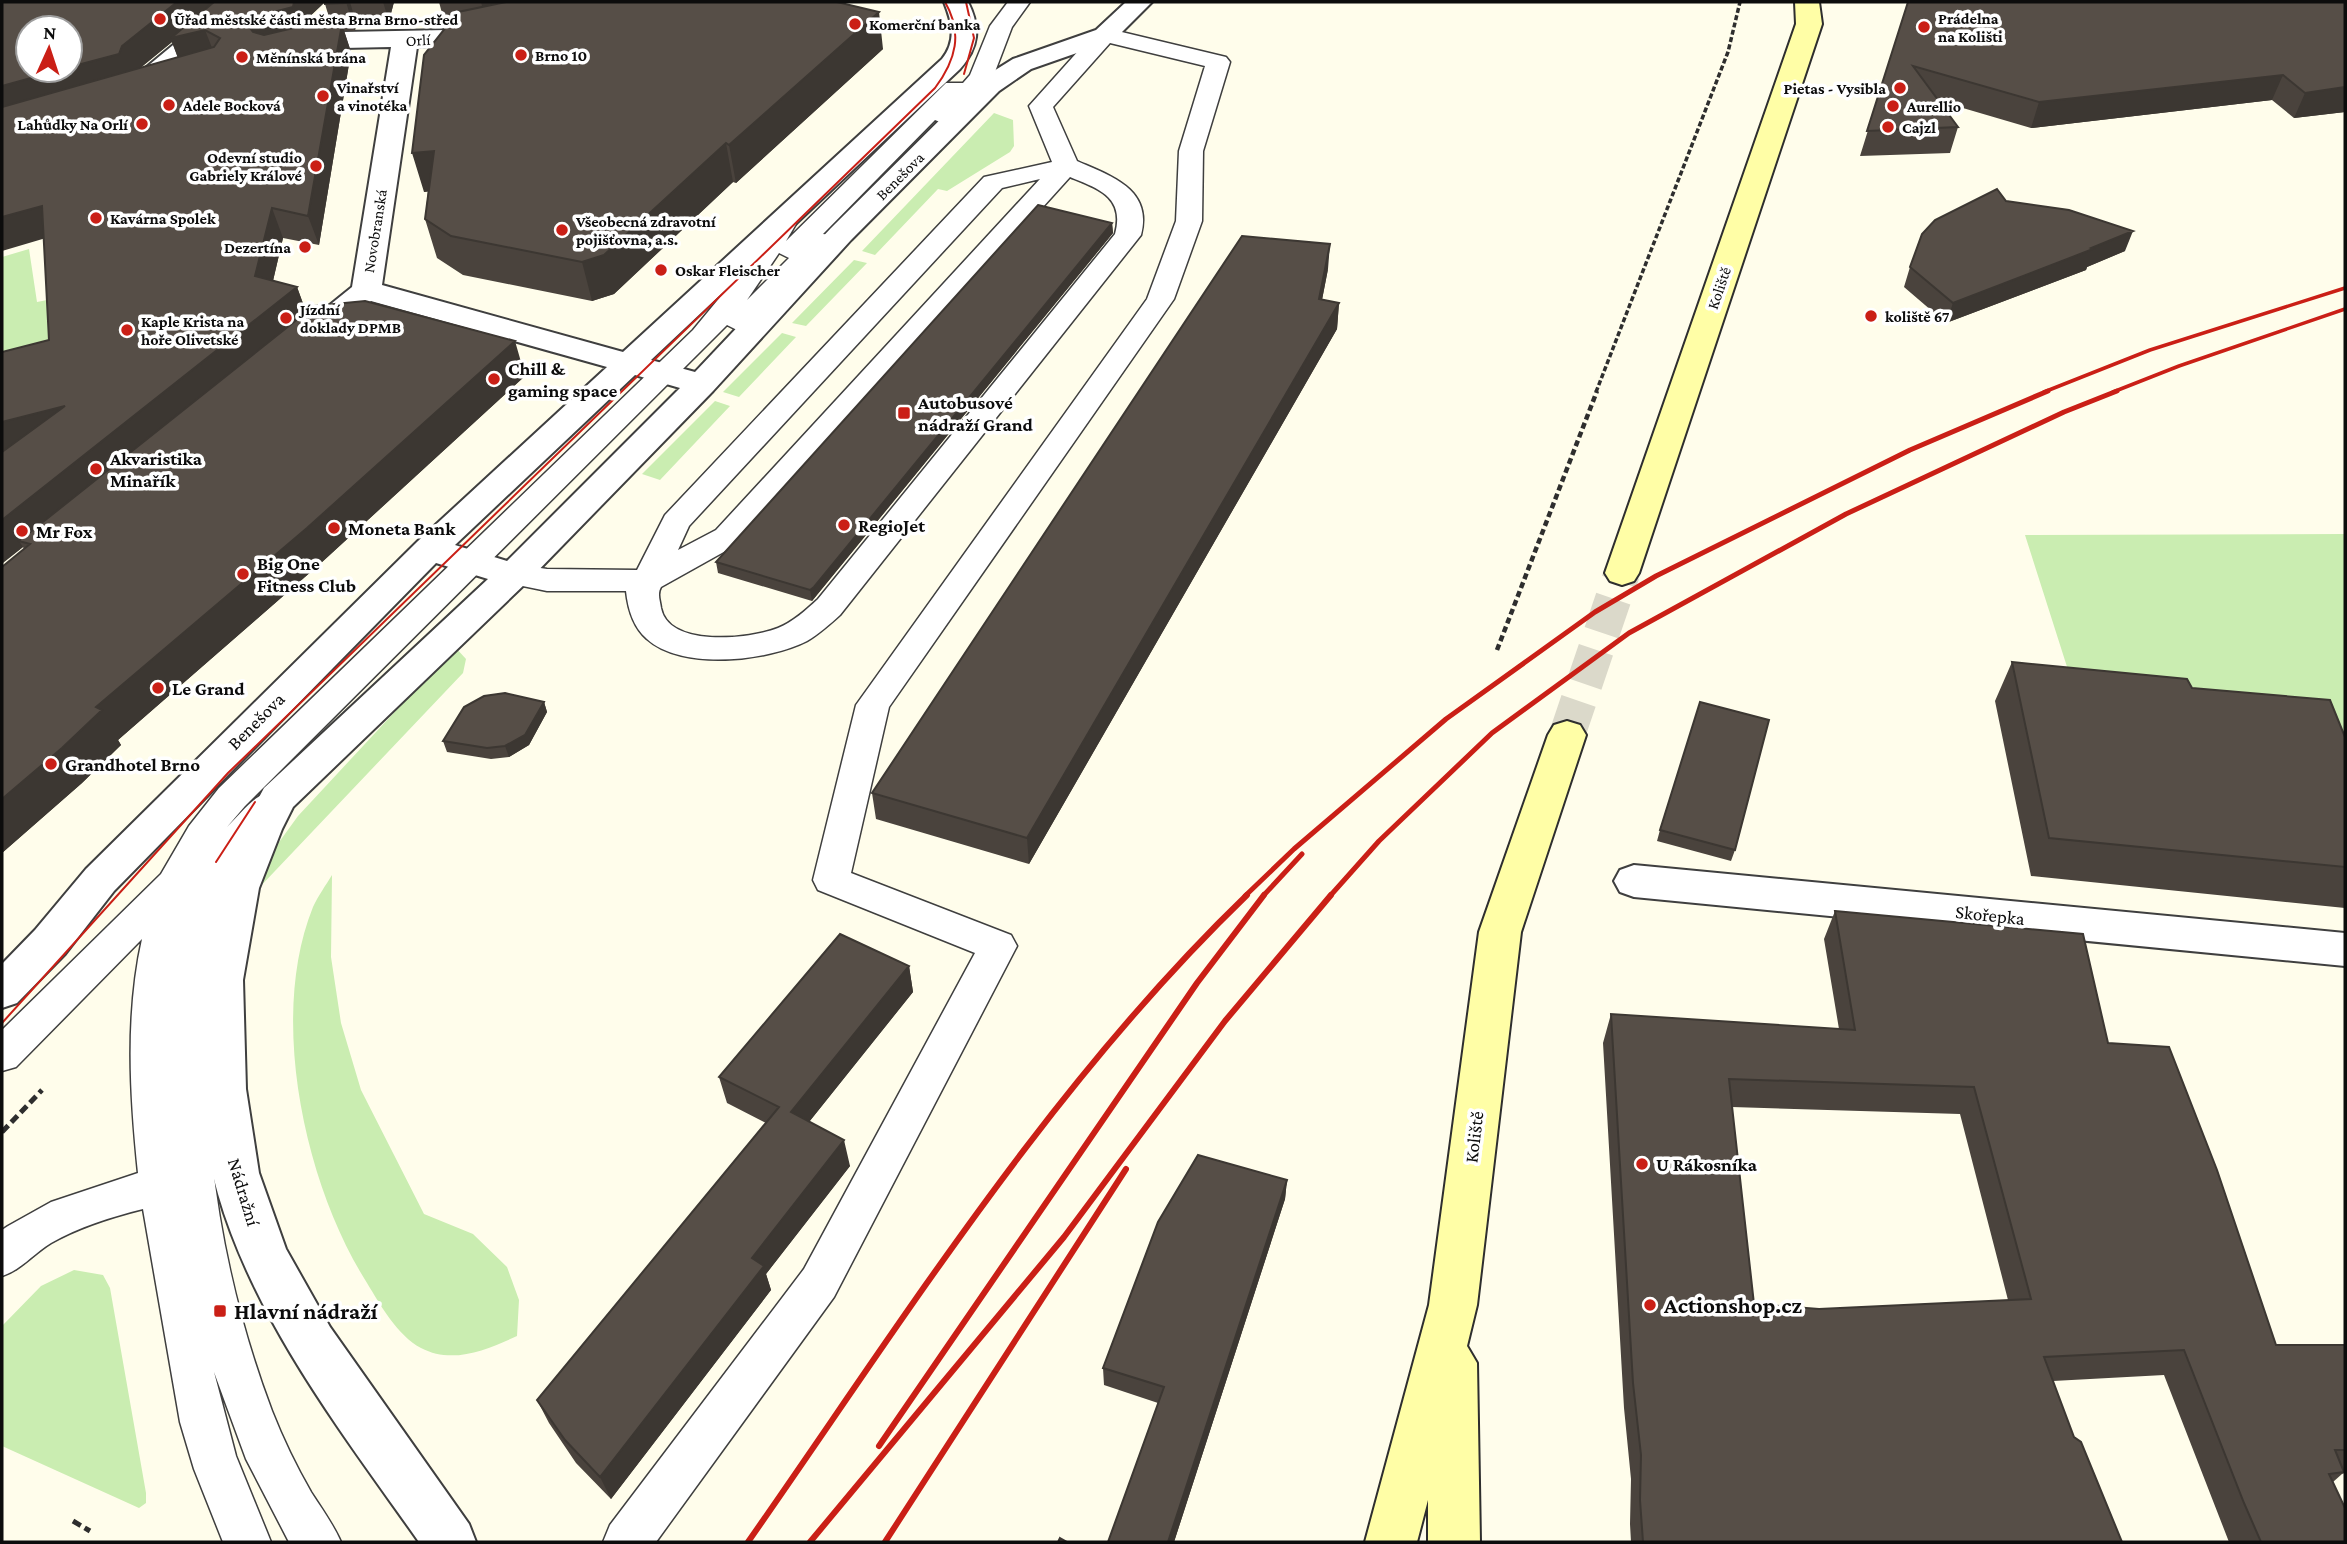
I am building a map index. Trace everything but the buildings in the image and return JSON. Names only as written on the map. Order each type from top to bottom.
[{"type":"main road","name":"Koliště","points":[[1622,573],[1809,24],[1807,2]]},
{"type":"main road","name":"Koliště","points":[[1391,1542],[1452,1305],[1500,932],[1567,735]]},
{"type":"main road","points":[[1452,1305],[1454,1542]]},
{"type":"street","points":[[135,90],[240,2]]},
{"type":"street","points":[[956,2],[964,18],[964,47]]},
{"type":"street","points":[[1102,18],[1140,2]]},
{"type":"street","points":[[315,42],[321,21],[327,15]]},
{"type":"street","name":"Benešova","points":[[719,354],[1001,77],[1045,54],[1102,18]]},
{"type":"street","name":"Orlí","points":[[273,52],[315,42],[473,38],[512,29]]},
{"type":"street","name":"Novobranská","points":[[291,351],[366,290],[405,41]]},
{"type":"street","name":"Benešova","points":[[2,990],[50,942],[100,880],[430,549],[783,224],[951,64],[964,47]]},
{"type":"street","points":[[108,98],[188,75]]},
{"type":"street","points":[[366,290],[683,379]]},
{"type":"street","points":[[278,798],[492,568],[683,379]]},
{"type":"street","points":[[430,549],[492,568]]},
{"type":"street","name":"Nádražní","points":[[278,798],[257,835],[239,879],[229,916],[222,971],[220,1024],[229,1140],[247,1212],[272,1269],[305,1331],[450,1542]]},
{"type":"street","name":"Skořepka","points":[[1634,881],[2345,950]]},
{"type":"lane","points":[[746,316],[981,77],[998,33],[1019,2]]},
{"type":"lane","points":[[634,1533],[819,1283],[998,946],[831,880],[873,705],[1160,299],[1189,221],[1191,151],[1218,62],[1102,18],[1041,106],[1066,166]]},
{"type":"lane","points":[[719,354],[765,287],[807,233],[941,103],[964,74],[964,47]]},
{"type":"lane","points":[[913,163],[941,103]]},
{"type":"lane","points":[[2,1055],[492,568],[547,580],[646,581],[727,537],[1066,166]]},
{"type":"lane","points":[[1066,166],[1124,196],[1133,215],[1128,235],[829,607],[793,635],[767,643],[741,648],[691,646],[667,638],[657,630],[642,601],[646,581],[676,522],[993,181],[1066,166]]},
{"type":"lane","points":[[683,379],[704,336],[740,293],[783,224]]},
{"type":"lane","points":[[683,379],[719,354],[765,287]]},
{"type":"lane","points":[[169,891],[216,862],[278,798]]},
{"type":"lane","points":[[216,862],[200,903],[188,978],[187,1099],[175,1187],[182,1322],[209,1444],[247,1542]]},
{"type":"lane","points":[[169,891],[153,987],[152,1111],[175,1187],[220,1311],[253,1424],[290,1505],[317,1542]]},
{"type":"lane","points":[[2,1258],[37,1229],[68,1215],[175,1187],[247,1212]]},
{"type":"path","points":[[1497,650],[1728,52],[1740,2]]},
{"type":"path","points":[[73,1521],[90,1531]]},
{"type":"green space","points":[[994,113],[1013,120],[1014,146],[1010,152],[947,191],[938,189],[875,255],[862,251]]},
{"type":"green space","points":[[29,249],[37,302],[219,266],[39,347],[2,351],[2,257]]},
{"type":"green space","points":[[854,260],[867,263],[806,326],[792,323]]},
{"type":"green space","points":[[782,333],[796,337],[739,397],[723,392]]},
{"type":"green space","points":[[715,401],[730,406],[660,480],[642,474]]},
{"type":"green space","points":[[2345,534],[2345,788],[2076,695],[2025,535]]},
{"type":"green space","points":[[455,647],[466,659],[463,673],[256,891],[269,856],[298,816]]},
{"type":"green space","points":[[332,875],[331,957],[341,1023],[361,1090],[424,1214],[473,1234],[507,1267],[519,1300],[517,1336],[482,1350],[458,1355],[433,1353],[404,1336],[367,1283],[345,1243],[326,1199],[300,1100],[294,1049],[294,999],[300,951],[313,907]]},
{"type":"green space","points":[[74,1270],[103,1275],[110,1288],[146,1493],[146,1503],[139,1508],[2,1446],[2,1326],[41,1286]]},
{"type":"tunnel","points":[[1567,735],[1622,573]]},
{"type":"tram line","points":[[2,1023],[228,773],[935,88],[948,67],[955,46],[954,25],[945,2]]},
{"type":"tram line","points":[[964,74],[974,38],[966,2]]},
{"type":"tram line","points":[[216,862],[255,802]]},
{"type":"railway","points":[[2044,392],[2150,350],[2345,288]]},
{"type":"railway","points":[[2113,392],[2179,366],[2345,309]]},
{"type":"railway","points":[[1245,896],[1294,849],[1446,719],[1595,612],[1656,576],[1910,450],[2048,391]]},
{"type":"railway","points":[[1330,896],[1379,841],[1492,733],[1629,633],[1846,514],[2064,412],[2117,391]]},
{"type":"railway","points":[[1263,896],[1302,854]]},
{"type":"railway","points":[[748,1542],[922,1289],[1044,1124],[1175,968],[1247,895]]},
{"type":"railway","points":[[879,1446],[1197,983],[1264,895]]},
{"type":"railway","points":[[810,1542],[1064,1237],[1225,1021],[1331,895]]},
{"type":"railway","points":[[885,1542],[1126,1169]]},
{"type":"place","name":"Ǔřad městské části města Brna Brno-střed","points":[[160,19]]},
{"type":"place","name":"Komerční banka","points":[[855,24]]},
{"type":"place","name":"Prádelna na Kolišti","points":[[1924,27]]},
{"type":"place","name":"Brno 10","points":[[521,55]]},
{"type":"place","name":"Měnínská brána","points":[[242,57]]},
{"type":"place","name":"Pietas - Vysibla","points":[[1900,88]]},
{"type":"place","name":"Vinařství a vinotéka","points":[[323,96]]},
{"type":"place","name":"Adele Bocková","points":[[169,105]]},
{"type":"place","name":"Aurellio","points":[[1893,106]]},
{"type":"place","name":"Lahůdky Na Orlí","points":[[142,124]]},
{"type":"place","name":"Cajzl","points":[[1888,127]]},
{"type":"place","name":"Odevní studio Gabriely Králové","points":[[316,166]]},
{"type":"place","name":"Kavárna Spolek","points":[[96,218]]},
{"type":"place","name":"Všeobecná zdravotní pojišťovna, a.s.","points":[[562,230]]},
{"type":"place","name":"Dezertína","points":[[305,247]]},
{"type":"place","name":"Oskar Fleischer","points":[[661,270]]},
{"type":"place","name":"koliště 67","points":[[1871,316]]},
{"type":"place","name":"Jízdní doklady DPMB","points":[[286,318]]},
{"type":"place","name":"Kaple Krista na hoře Olivetské","points":[[127,330]]},
{"type":"place","name":"Chill & gaming space","points":[[494,379]]},
{"type":"place","name":"Autobusové nádraží Grand","points":[[904,413]]},
{"type":"place","name":"Akvaristika Minařík","points":[[96,469]]},
{"type":"place","name":"RegioJet","points":[[844,525]]},
{"type":"place","name":"Moneta Bank","points":[[334,528]]},
{"type":"place","name":"Mr Fox","points":[[22,531]]},
{"type":"place","name":"Big One Fitness Club","points":[[243,574]]},
{"type":"place","name":"Le Grand","points":[[158,688]]},
{"type":"place","name":"Grandhotel Brno","points":[[51,764]]},
{"type":"place","name":"U Rákosníka","points":[[1642,1164]]},
{"type":"place","name":"Actionshop.cz","points":[[1650,1305]]},
{"type":"place","name":"Hlavní nádraží","points":[[220,1311]]}]
